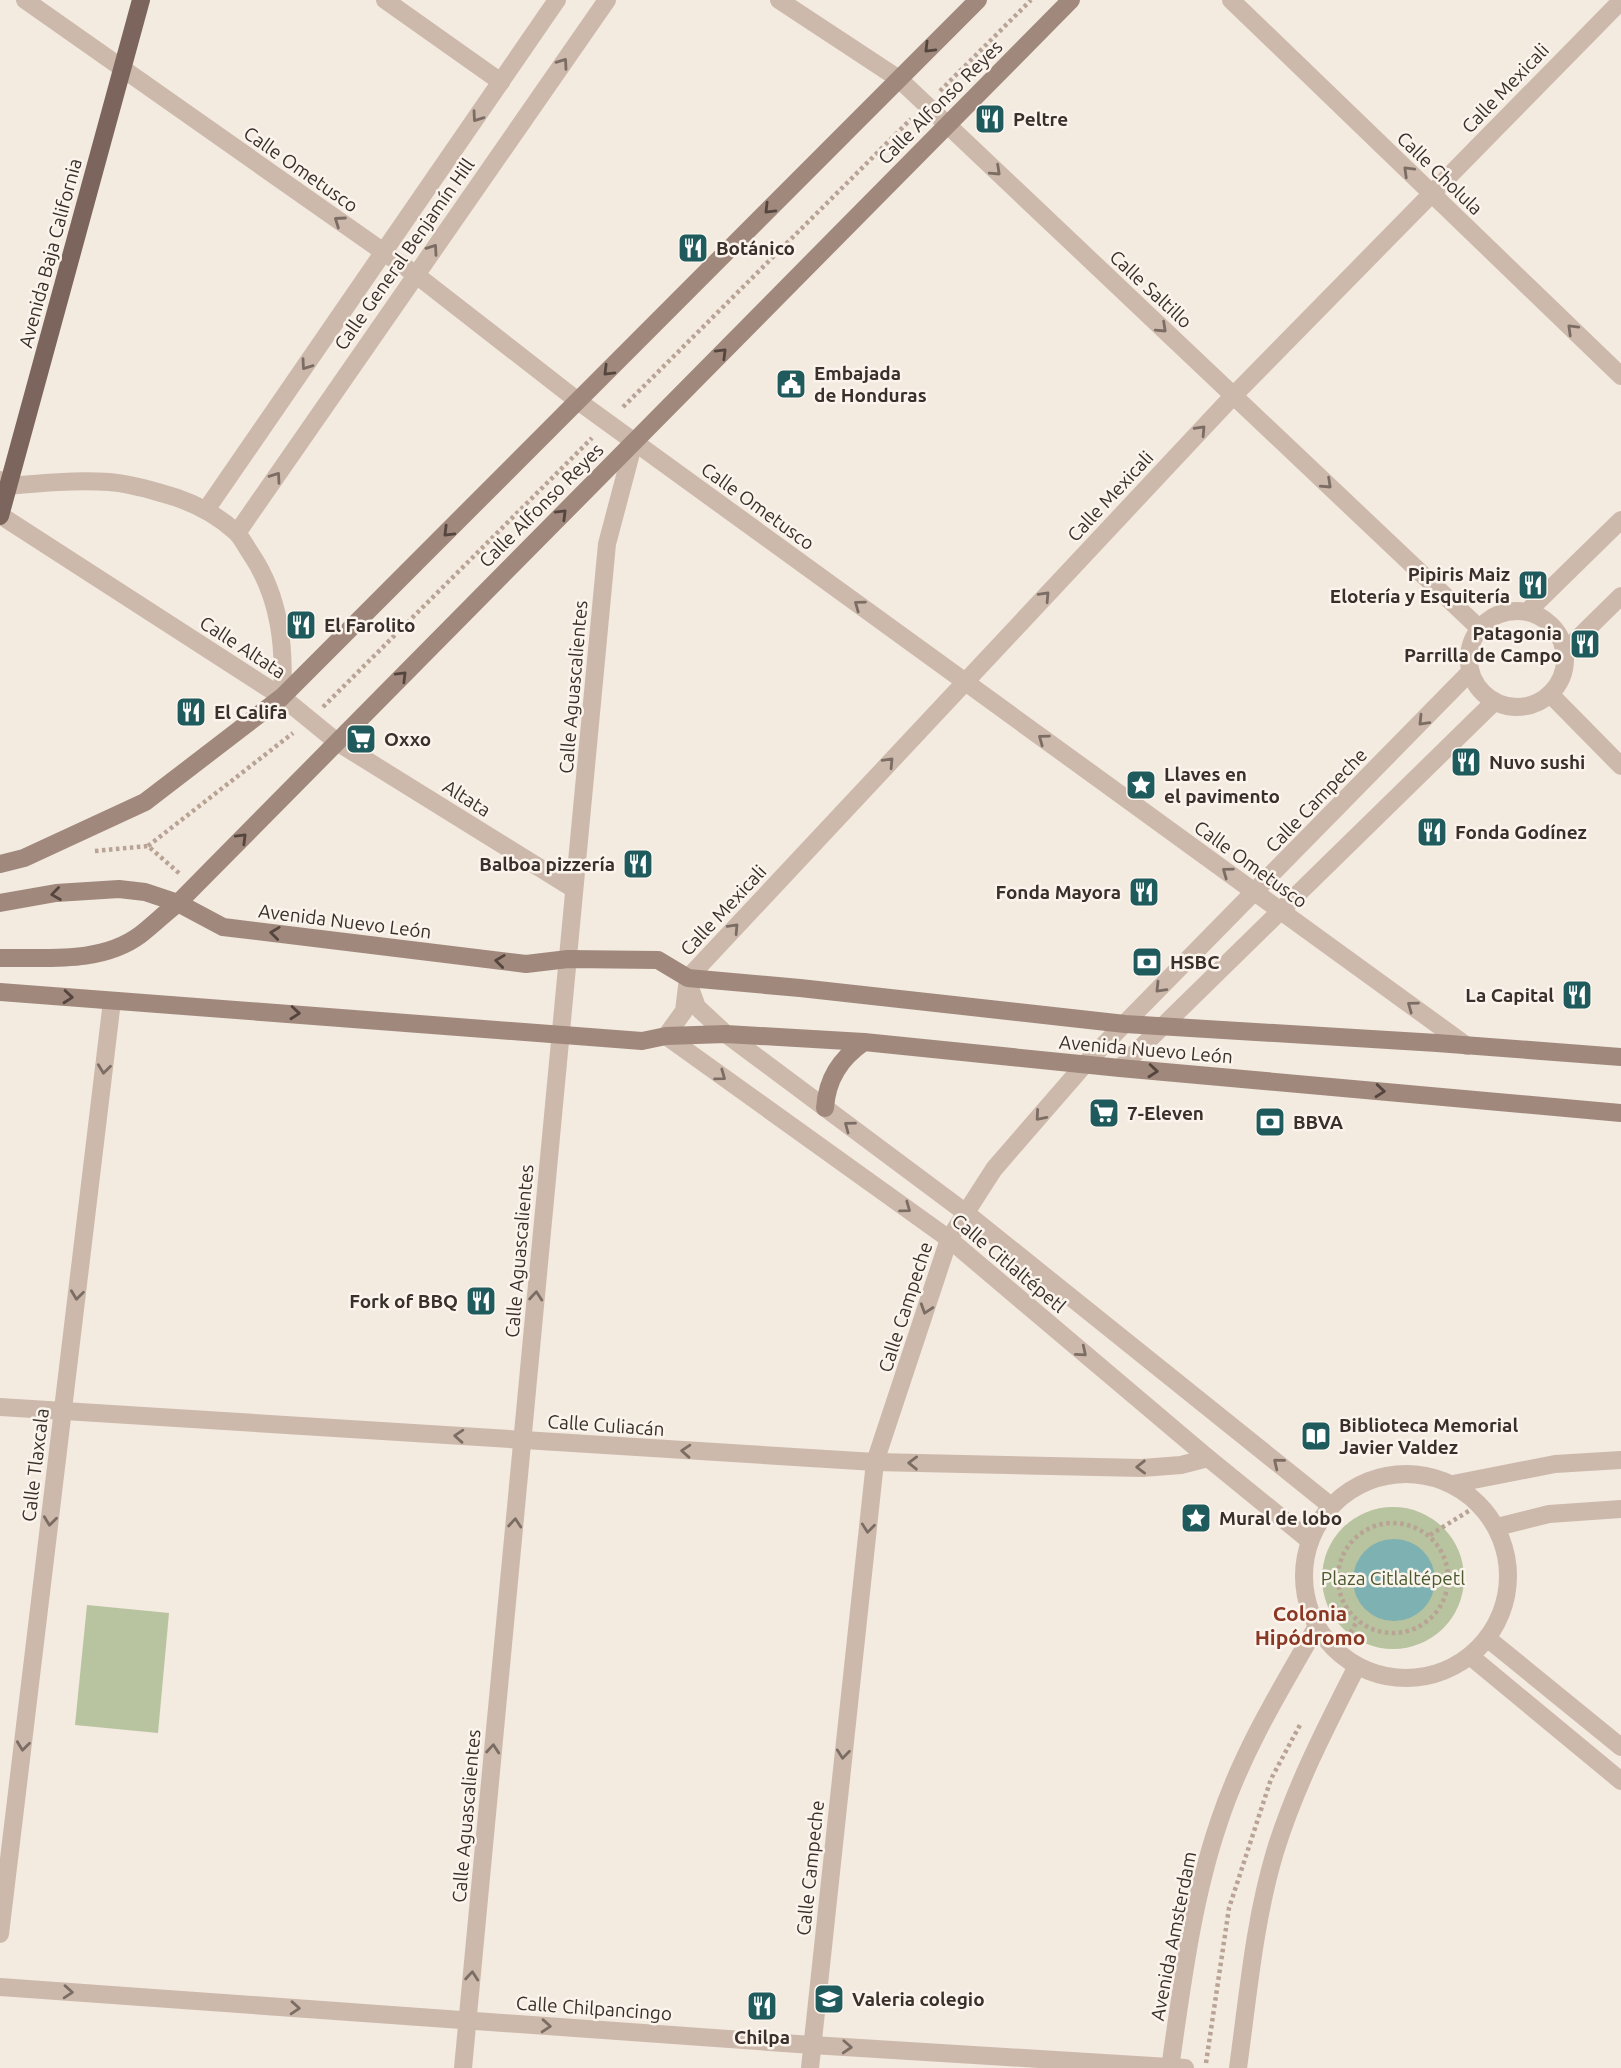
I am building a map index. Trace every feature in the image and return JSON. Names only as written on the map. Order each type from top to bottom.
[{"type":"main road","name":"Avenida Baja California","points":[[0,516],[4,483],[141,0]]},
{"type":"main road","points":[[0,864],[24,858],[145,802],[282,697],[978,0]]},
{"type":"main road","name":"Calle Alfonso Reyes","points":[[0,958],[82,957],[110,950],[138,937],[178,903],[1071,0]]},
{"type":"main road","name":"Avenida Nuevo León","points":[[0,903],[56,893],[119,888],[145,892],[178,903],[223,927],[526,964],[568,959],[658,960],[688,978],[814,989],[1125,1024],[1621,1057]]},
{"type":"main road","name":"Avenida Nuevo León","points":[[0,992],[642,1041],[666,1036],[726,1034],[864,1042],[1621,1113]]},
{"type":"main road","points":[[825,1108],[830,1080],[849,1053],[864,1042]]},
{"type":"street","name":"Calle Ometusco","points":[[25,0],[415,274],[578,401],[1467,1046]]},
{"type":"street","points":[[386,0],[501,82]]},
{"type":"street","name":"Calle General Benjamín Hill","points":[[206,510],[558,0]]},
{"type":"street","name":"Calle General Benjamín Hill","points":[[237,533],[607,0]]},
{"type":"street","name":"Calle Saltillo","points":[[779,0],[899,79],[1479,628]]},
{"type":"street","name":"Calle Cholula","points":[[1231,0],[1621,376]]},
{"type":"street","name":"Calle Mexicali","points":[[726,1034],[696,1007],[688,978],[1233,396],[1621,1]]},
{"type":"street","name":"Calle Aguascalientes","points":[[463,2068],[607,544],[634,442]]},
{"type":"street","name":"Calle Altata","points":[[0,516],[282,697],[284,662],[281,626],[271,593],[256,561],[237,533],[206,510],[175,497],[112,482],[4,483]]},
{"type":"street","points":[[1528,611],[1621,520]]},
{"type":"street","points":[[1565,651],[1621,596]]},
{"type":"street","points":[[1514,610],[1528,611],[1553,625],[1561,637],[1565,651],[1562,674],[1550,694],[1538,703],[1508,707],[1494,702],[1475,684],[1470,672],[1472,642],[1479,628],[1489,619],[1514,610]]},
{"type":"street","name":"Calle Campeche","points":[[810,2068],[875,1462],[949,1239],[994,1169],[1085,1064],[1470,672]]},
{"type":"street","points":[[1550,694],[1621,766]]},
{"type":"street","name":"Altata","points":[[282,697],[337,742],[575,889]]},
{"type":"street","points":[[1120,1068],[1494,702]]},
{"type":"street","points":[[666,1036],[684,1011],[688,978]]},
{"type":"street","name":"Calle Tlaxcala","points":[[0,1934],[112,1001]]},
{"type":"street","name":"Calle Citlaltépetl","points":[[726,1034],[966,1213],[1331,1506]]},
{"type":"street","name":"Calle Citlaltépetl","points":[[666,1036],[949,1239],[1310,1541]]},
{"type":"street","name":"Calle Culiacán","points":[[0,1407],[875,1462],[1142,1468],[1181,1465],[1208,1458]]},
{"type":"street","points":[[1453,1484],[1555,1464],[1621,1460]]},
{"type":"street","points":[[1388,1474],[1421,1474],[1453,1484],[1480,1504],[1497,1527],[1506,1555],[1508,1584],[1501,1612],[1487,1638],[1470,1656],[1445,1671],[1415,1678],[1385,1676],[1357,1666],[1339,1653],[1317,1626],[1306,1599],[1304,1570],[1310,1541],[1331,1506],[1357,1486],[1388,1474]]},
{"type":"street","points":[[1497,1527],[1549,1514],[1621,1509]]},
{"type":"street","name":"Avenida Amsterdam","points":[[1175,2068],[1195,1910],[1219,1822],[1257,1730],[1317,1626]]},
{"type":"street","points":[[1487,1638],[1621,1747]]},
{"type":"street","points":[[1470,1656],[1621,1781]]},
{"type":"street","points":[[1238,2068],[1261,1907],[1275,1851],[1311,1756],[1357,1666]]},
{"type":"street","name":"Calle Chilpancingo","points":[[0,1987],[1175,2068]]},
{"type":"path","points":[[93,851],[148,846],[310,720],[1031,0]]},
{"type":"path","points":[[148,846],[194,886]]},
{"type":"path","points":[[1388,1522],[1410,1524],[1429,1535],[1443,1552],[1449,1573],[1447,1595],[1436,1614],[1419,1628],[1398,1634],[1376,1631],[1357,1621],[1344,1604],[1338,1583],[1340,1561],[1351,1541],[1368,1528],[1388,1522]]},
{"type":"green space","name":"Plaza Citlaltépetl","points":[[1393,1507],[1420,1513],[1443,1528],[1458,1551],[1464,1578],[1458,1605],[1443,1628],[1420,1643],[1393,1649],[1366,1643],[1343,1628],[1328,1605],[1322,1578],[1328,1551],[1343,1528],[1366,1513]]},
{"type":"green space","points":[[87,1605],[169,1613],[158,1733],[75,1725]]},
{"type":"water","points":[[1394,1539],[1410,1542],[1423,1551],[1432,1564],[1435,1580],[1432,1596],[1423,1609],[1410,1618],[1394,1621],[1378,1618],[1365,1609],[1356,1596],[1353,1580],[1356,1564],[1365,1551],[1378,1542]]},
{"type":"place","name":"Peltre","points":[[990,119]]},
{"type":"place","name":"Botánico","points":[[693,248]]},
{"type":"place","name":"Embajada de Honduras","points":[[791,384]]},
{"type":"place","name":"Pipiris Maiz Elotería y Esquitería","points":[[1533,585]]},
{"type":"place","name":"El Farolito","points":[[301,625]]},
{"type":"place","name":"Patagonia Parrilla de Campo","points":[[1585,644]]},
{"type":"place","name":"El Califa","points":[[191,712]]},
{"type":"place","name":"Oxxo","points":[[361,739]]},
{"type":"place","name":"Nuvo sushi","points":[[1466,762]]},
{"type":"place","name":"Llaves en el pavimento","points":[[1141,785]]},
{"type":"place","name":"Fonda Godínez","points":[[1432,832]]},
{"type":"place","name":"Balboa pizzería","points":[[638,864]]},
{"type":"place","name":"Fonda Mayora","points":[[1144,892]]},
{"type":"place","name":"HSBC","points":[[1147,962]]},
{"type":"place","name":"La Capital","points":[[1577,995]]},
{"type":"place","name":"7-Eleven","points":[[1104,1113]]},
{"type":"place","name":"BBVA","points":[[1270,1122]]},
{"type":"place","name":"Fork of BBQ","points":[[481,1301]]},
{"type":"place","name":"Biblioteca Memorial Javier Valdez","points":[[1316,1436]]},
{"type":"place","name":"Mural de lobo","points":[[1196,1518]]},
{"type":"place","name":"Valeria colegio","points":[[829,1999]]},
{"type":"place","name":"Chilpa","points":[[762,2006]]},
{"type":"district","name":"Colonia Hipódromo","points":[[1310,1625]]}]
